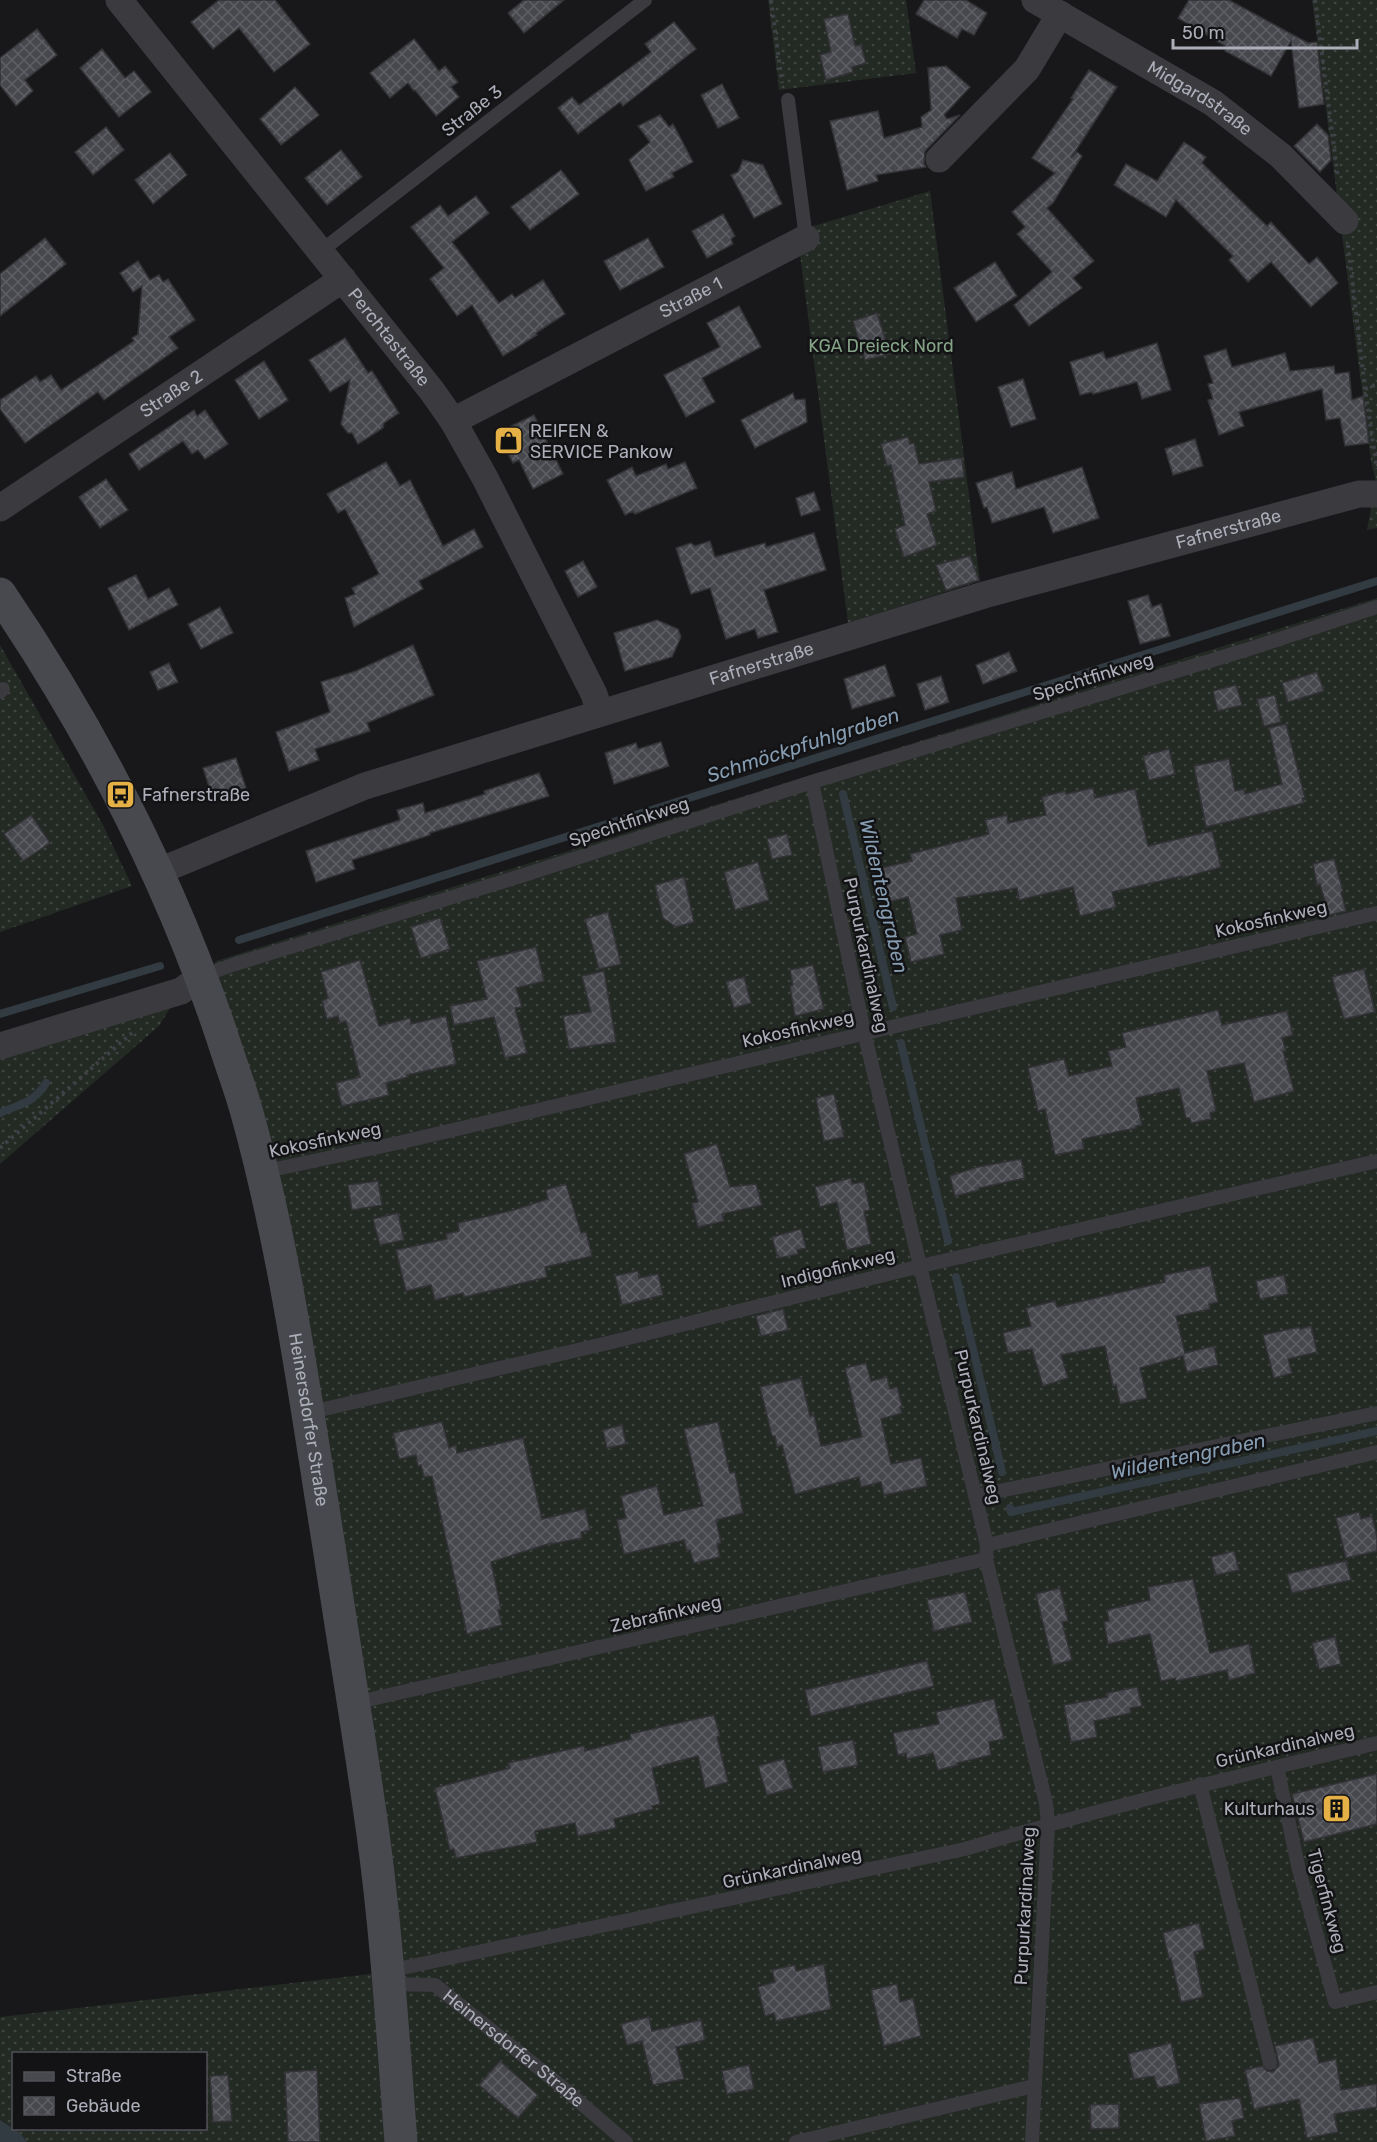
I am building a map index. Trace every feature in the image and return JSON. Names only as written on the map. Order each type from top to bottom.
[{"type":"main road","name":"Heinersdorfer Straße","points":[[0,594],[71,705],[121,795],[202,976],[246,1109],[288,1291],[373,1837],[389,1978],[401,2142]]},
{"type":"street","name":"Perchtastraße","points":[[119,0],[321,251],[432,391],[453,421],[485,478],[594,694],[600,713]]},
{"type":"street","name":"Midgardstraße","points":[[1035,0],[1213,103],[1281,156],[1345,221]]},
{"type":"street","points":[[939,159],[1027,69],[1060,14]]},
{"type":"street","name":"Straße 1","points":[[453,421],[806,238]]},
{"type":"street","name":"Straße 2","points":[[0,508],[343,279]]},
{"type":"street","name":"Fafnerstraße","points":[[157,872],[365,786],[600,713],[984,595],[1359,494],[1377,494]]},
{"type":"street","points":[[0,1046],[181,991],[202,976]]},
{"type":"lane","name":"Straße 3","points":[[321,251],[645,0]]},
{"type":"lane","name":"Straße 1","points":[[788,100],[806,238]]},
{"type":"lane","name":"Spechtfinkweg","points":[[202,976],[812,782],[1249,649],[1377,607]]},
{"type":"lane","name":"Purpurkardinalweg","points":[[812,782],[864,1032],[1046,1803],[1048,1824],[1032,2142]]},
{"type":"lane","name":"Kokosfinkweg","points":[[262,1172],[402,1142],[1377,913]]},
{"type":"lane","name":"Indigofinkweg","points":[[308,1413],[608,1343],[921,1266],[1377,1161]]},
{"type":"lane","points":[[975,1496],[1377,1413]]},
{"type":"lane","name":"Zebrafinkweg","points":[[353,1704],[987,1552],[1377,1452]]},
{"type":"lane","name":"Grünkardinalweg","points":[[389,1978],[965,1849],[1048,1824],[1200,1784],[1377,1743]]},
{"type":"lane","name":"Tigerfinkweg","points":[[1277,1767],[1299,1870],[1335,2001],[1377,1992]]},
{"type":"lane","name":"Grünkardinalweg","points":[[1200,1784],[1270,2063]]},
{"type":"lane","name":"Heinersdorfer Straße","points":[[389,1978],[435,1985],[561,2086],[626,2142]]},
{"type":"lane","points":[[796,2142],[1034,2086]]},
{"type":"path","points":[[771,0],[783,91],[788,100]]},
{"type":"path","points":[[1365,389],[1377,384]]},
{"type":"path","points":[[0,1148],[135,1030]]},
{"type":"green space","points":[[768,0],[906,0],[916,73],[779,90]]},
{"type":"green space","points":[[1312,0],[1377,0],[1377,528],[1367,530],[1376,482],[1371,461]]},
{"type":"green space","name":"KGA Dreieck Nord","points":[[930,191],[980,581],[848,623],[797,231]]},
{"type":"green space","points":[[1377,598],[1377,2142],[0,2142],[0,2017],[387,1972],[288,1291],[202,976],[216,961]]},
{"type":"green space","points":[[0,645],[103,825],[132,886],[0,932]]},
{"type":"green space","points":[[173,1003],[159,1026],[0,1164],[0,1053]]},
{"type":"shaded area","points":[[0,2120],[12,2130],[20,2133],[27,2142],[0,2142]]},
{"type":"building","points":[[219,0],[275,0],[310,44],[274,72],[239,28],[213,49],[191,22]]},
{"type":"building","points":[[524,0],[564,0],[524,33],[508,13]]},
{"type":"building","points":[[924,0],[966,0],[987,13],[974,35],[962,29],[957,38],[916,14]]},
{"type":"building","points":[[1189,0],[1229,0],[1308,43],[1317,42],[1324,104],[1299,108],[1291,41],[1271,76],[1225,51],[1227,47],[1178,18]]},
{"type":"building","points":[[848,14],[855,46],[861,45],[866,63],[852,67],[853,72],[826,80],[820,55],[831,52],[824,19]]},
{"type":"building","points":[[674,22],[696,49],[623,106],[620,102],[578,134],[558,108],[572,97],[579,105],[627,70],[651,52],[645,44]]},
{"type":"building","points":[[37,29],[57,55],[25,80],[33,91],[16,106],[0,85],[0,58]]},
{"type":"building","points":[[414,39],[439,71],[445,66],[458,82],[451,87],[459,97],[436,116],[408,83],[390,98],[370,73]]},
{"type":"building","points":[[102,49],[125,78],[134,71],[151,92],[119,117],[80,68]]},
{"type":"building","points":[[946,66],[970,87],[944,115],[947,119],[960,115],[925,151],[926,167],[876,175],[878,181],[847,190],[830,121],[878,111],[884,138],[922,127],[921,117],[931,110],[928,68]]},
{"type":"building","points":[[1089,70],[1117,87],[1071,158],[1077,152],[1082,156],[1053,203],[1047,208],[1094,261],[1073,278],[1082,288],[1029,326],[1014,305],[1052,272],[1017,234],[1025,227],[1012,212],[1055,173],[1032,158],[1073,99],[1071,98]]},
{"type":"building","points":[[722,84],[739,118],[718,128],[701,95]]},
{"type":"building","points":[[295,87],[319,115],[281,145],[260,119]]},
{"type":"building","points":[[660,115],[669,127],[673,124],[693,162],[672,173],[674,177],[646,191],[629,160],[650,142],[638,126]]},
{"type":"building","points":[[1317,124],[1328,135],[1331,160],[1320,172],[1294,146]]},
{"type":"building","points":[[106,127],[124,150],[93,175],[75,152]]},
{"type":"building","points":[[1184,142],[1206,157],[1202,163],[1267,226],[1271,222],[1309,264],[1317,257],[1338,283],[1311,307],[1271,262],[1248,282],[1229,260],[1233,256],[1176,200],[1166,217],[1114,185],[1126,164],[1157,181]]},
{"type":"building","points":[[341,150],[362,177],[327,205],[305,178]]},
{"type":"building","points":[[170,153],[187,175],[153,204],[135,180]]},
{"type":"building","points":[[743,160],[763,165],[782,204],[754,218],[731,175],[738,172]]},
{"type":"building","points":[[561,170],[579,194],[530,230],[511,207]]},
{"type":"building","points":[[476,196],[489,213],[452,242],[499,303],[512,294],[515,298],[543,280],[565,314],[503,356],[472,305],[457,316],[430,279],[444,268],[411,227],[440,205],[448,216]]},
{"type":"building","points":[[723,214],[735,236],[731,239],[733,244],[707,258],[692,231]]},
{"type":"building","points":[[45,238],[66,264],[0,316],[0,274]]},
{"type":"building","points":[[648,238],[664,267],[620,290],[604,261]]},
{"type":"building","points":[[138,261],[150,280],[159,275],[163,282],[168,279],[195,320],[169,337],[178,348],[104,400],[98,392],[25,443],[0,409],[0,400],[36,376],[40,382],[51,375],[61,390],[134,341],[132,338],[138,334],[142,286],[133,292],[120,273]]},
{"type":"building","points":[[995,262],[1017,296],[976,322],[954,288]]},
{"type":"building","points":[[739,306],[761,347],[702,378],[715,402],[686,417],[664,375],[720,347],[707,323]]},
{"type":"building","points":[[877,313],[890,354],[865,360],[853,321]]},
{"type":"building","points":[[345,338],[368,373],[372,371],[399,413],[384,423],[383,428],[358,444],[352,433],[348,433],[341,424],[350,380],[330,392],[309,360]]},
{"type":"building","points":[[1157,343],[1171,390],[1142,399],[1137,382],[1093,394],[1092,392],[1080,395],[1070,362],[1103,352],[1106,359]]},
{"type":"building","points":[[1226,349],[1232,367],[1285,353],[1290,371],[1334,366],[1335,374],[1349,372],[1352,400],[1363,396],[1369,443],[1345,446],[1340,418],[1326,420],[1322,389],[1239,412],[1244,426],[1219,435],[1208,400],[1213,399],[1208,384],[1213,383],[1204,356]]},
{"type":"building","points":[[264,361],[288,400],[259,419],[235,380]]},
{"type":"building","points":[[1023,379],[1036,419],[1011,427],[998,387]]},
{"type":"building","points":[[793,393],[795,400],[805,399],[807,422],[755,448],[741,420]]},
{"type":"building","points":[[194,410],[197,416],[205,410],[228,444],[205,459],[198,450],[192,454],[183,441],[139,470],[129,454]]},
{"type":"building","points":[[534,415],[563,474],[533,489],[519,460],[513,463],[497,433]]},
{"type":"building","points":[[908,437],[910,444],[914,443],[919,464],[962,458],[964,477],[929,482],[936,511],[927,514],[937,545],[904,557],[895,529],[905,525],[891,465],[887,466],[881,444]]},
{"type":"building","points":[[1195,439],[1203,466],[1173,475],[1165,449]]},
{"type":"building","points":[[386,462],[400,486],[410,480],[443,546],[474,529],[483,547],[419,581],[423,589],[354,627],[345,598],[355,594],[352,588],[379,574],[345,509],[338,513],[327,494]]},
{"type":"building","points":[[685,462],[697,488],[635,514],[633,511],[625,515],[607,480],[632,467],[636,476],[666,464],[668,469]]},
{"type":"building","points":[[1082,467],[1099,518],[1053,533],[1044,507],[992,523],[987,507],[984,508],[976,483],[1012,472],[1016,489]]},
{"type":"building","points":[[106,479],[128,510],[100,528],[79,497]]},
{"type":"building","points":[[814,492],[820,510],[801,516],[796,498]]},
{"type":"building","points":[[814,533],[826,570],[764,590],[778,632],[758,638],[755,629],[726,639],[710,588],[691,594],[676,548],[691,543],[695,546],[710,541],[715,557],[765,543],[766,547]]},
{"type":"building","points":[[970,556],[979,580],[946,590],[936,565]]},
{"type":"building","points":[[583,561],[597,587],[578,597],[565,571]]},
{"type":"building","points":[[136,575],[148,599],[169,588],[178,605],[129,630],[108,588]]},
{"type":"building","points":[[1148,595],[1152,607],[1161,604],[1170,636],[1140,644],[1128,601]]},
{"type":"building","points":[[220,607],[233,633],[201,649],[188,624]]},
{"type":"building","points":[[657,620],[678,629],[681,637],[672,657],[625,671],[614,633]]},
{"type":"building","points":[[413,645],[434,695],[367,723],[370,731],[315,749],[319,760],[289,771],[276,732],[330,712],[321,682],[356,671]]},
{"type":"building","points":[[1009,652],[1017,671],[983,684],[976,665]]},
{"type":"building","points":[[169,663],[178,682],[158,690],[150,672]]},
{"type":"building","points":[[885,665],[895,696],[852,709],[844,679]]},
{"type":"building","points":[[1317,672],[1324,691],[1288,702],[1282,683]]},
{"type":"building","points":[[941,676],[949,702],[925,710],[917,684]]},
{"type":"building","points":[[1236,685],[1242,705],[1218,711],[1213,691]]},
{"type":"building","points":[[1275,695],[1281,722],[1264,726],[1257,699]]},
{"type":"building","points":[[1286,724],[1305,798],[1302,798],[1304,803],[1206,827],[1194,766],[1229,759],[1235,791],[1244,789],[1245,794],[1282,784],[1269,728]]},
{"type":"building","points":[[661,742],[669,766],[614,784],[605,753],[636,743],[638,749]]},
{"type":"building","points":[[1169,749],[1175,774],[1149,780],[1143,756]]},
{"type":"building","points":[[236,758],[246,788],[213,799],[203,768]]},
{"type":"building","points":[[539,773],[549,796],[352,860],[355,869],[316,882],[306,851],[400,820],[397,810],[423,803],[425,813],[485,794],[484,791]]},
{"type":"building","points":[[1093,788],[1095,798],[1135,789],[1148,846],[1212,831],[1221,867],[1182,878],[1182,876],[1112,892],[1116,907],[1080,916],[1073,887],[1019,900],[1017,888],[956,898],[962,930],[940,935],[944,954],[911,962],[905,937],[917,934],[908,897],[889,902],[881,868],[912,861],[910,854],[989,834],[985,820],[1007,815],[1008,823],[1046,815],[1042,797],[1065,791],[1066,794]]},
{"type":"building","points":[[31,815],[50,843],[23,861],[4,834]]},
{"type":"building","points":[[787,834],[792,855],[772,859],[767,839]]},
{"type":"building","points":[[1334,859],[1346,911],[1329,915],[1320,884],[1317,885],[1313,864]]},
{"type":"building","points":[[758,862],[769,900],[735,910],[724,872]]},
{"type":"building","points":[[684,877],[694,922],[676,927],[663,918],[655,885]]},
{"type":"building","points":[[608,912],[621,964],[599,969],[585,919]]},
{"type":"building","points":[[440,918],[450,949],[421,958],[411,927]]},
{"type":"building","points":[[536,947],[544,981],[516,988],[522,1007],[515,1008],[527,1053],[505,1058],[494,1017],[454,1025],[450,1006],[487,999],[477,961]]},
{"type":"building","points":[[360,960],[379,1026],[410,1018],[411,1024],[446,1016],[456,1064],[407,1075],[408,1077],[386,1083],[389,1095],[342,1106],[336,1083],[360,1077],[346,1021],[340,1023],[338,1016],[327,1019],[322,1001],[328,998],[321,972]]},
{"type":"building","points":[[813,965],[824,1009],[795,1016],[790,970]]},
{"type":"building","points":[[1364,969],[1375,1012],[1344,1019],[1332,977]]},
{"type":"building","points":[[604,971],[616,1042],[569,1049],[563,1016],[591,1012],[582,976]]},
{"type":"building","points":[[744,977],[751,1003],[734,1008],[726,982]]},
{"type":"building","points":[[1218,1010],[1222,1025],[1287,1011],[1293,1035],[1282,1038],[1286,1051],[1283,1051],[1294,1091],[1254,1102],[1244,1063],[1207,1071],[1216,1111],[1210,1113],[1211,1119],[1191,1123],[1190,1118],[1186,1118],[1179,1088],[1136,1098],[1142,1125],[1082,1139],[1084,1149],[1055,1155],[1045,1109],[1038,1111],[1028,1068],[1064,1059],[1069,1076],[1112,1066],[1108,1051],[1126,1047],[1122,1033]]},
{"type":"building","points":[[834,1094],[844,1137],[824,1141],[816,1098]]},
{"type":"building","points":[[717,1144],[730,1187],[756,1184],[762,1205],[722,1214],[724,1221],[698,1227],[692,1203],[698,1202],[684,1154]]},
{"type":"building","points":[[1021,1159],[1025,1178],[955,1196],[950,1176],[978,1167]]},
{"type":"building","points":[[851,1178],[852,1184],[864,1182],[870,1210],[864,1211],[871,1244],[847,1250],[837,1202],[820,1207],[815,1187]]},
{"type":"building","points":[[378,1181],[382,1205],[352,1210],[348,1185]]},
{"type":"building","points":[[566,1184],[581,1233],[586,1232],[592,1256],[545,1267],[547,1277],[464,1297],[463,1293],[435,1300],[431,1285],[406,1291],[396,1250],[447,1239],[446,1234],[459,1231],[458,1223],[514,1210],[548,1199],[546,1190]]},
{"type":"building","points":[[398,1213],[404,1240],[380,1245],[373,1219]]},
{"type":"building","points":[[801,1229],[806,1248],[797,1250],[798,1254],[779,1258],[772,1237]]},
{"type":"building","points":[[1210,1266],[1218,1302],[1209,1304],[1210,1309],[1176,1316],[1185,1353],[1214,1346],[1218,1365],[1187,1372],[1183,1356],[1140,1368],[1147,1398],[1120,1404],[1116,1385],[1113,1386],[1105,1346],[1061,1355],[1068,1378],[1043,1386],[1032,1349],[1008,1353],[1003,1333],[1031,1326],[1026,1308],[1055,1301],[1057,1307],[1165,1282],[1164,1275]]},
{"type":"building","points":[[638,1271],[639,1278],[658,1274],[663,1295],[622,1305],[615,1276]]},
{"type":"building","points":[[1284,1275],[1288,1294],[1260,1299],[1256,1281]]},
{"type":"building","points":[[783,1309],[788,1330],[761,1336],[756,1316]]},
{"type":"building","points":[[1311,1326],[1317,1352],[1288,1359],[1292,1373],[1274,1378],[1263,1335]]},
{"type":"building","points":[[866,1363],[871,1381],[887,1377],[890,1389],[897,1387],[902,1406],[900,1407],[902,1413],[881,1419],[891,1464],[921,1458],[927,1486],[884,1495],[881,1482],[861,1487],[859,1477],[795,1494],[782,1445],[777,1447],[775,1436],[772,1436],[760,1387],[801,1378],[810,1416],[814,1415],[821,1446],[862,1437],[845,1368]]},
{"type":"building","points":[[442,1422],[449,1448],[456,1445],[457,1453],[523,1438],[542,1519],[585,1509],[590,1530],[581,1532],[582,1538],[551,1543],[491,1562],[502,1625],[467,1634],[432,1476],[424,1477],[421,1465],[418,1466],[416,1455],[399,1459],[393,1433]]},
{"type":"building","points":[[718,1422],[730,1473],[735,1472],[743,1513],[716,1520],[721,1543],[717,1544],[720,1557],[694,1563],[684,1540],[624,1554],[617,1520],[626,1518],[621,1496],[657,1486],[664,1515],[703,1506],[684,1429]]},
{"type":"building","points":[[622,1425],[626,1444],[607,1448],[603,1430]]},
{"type":"building","points":[[1359,1512],[1361,1519],[1372,1516],[1377,1537],[1377,1551],[1346,1558],[1336,1518]]},
{"type":"building","points":[[1234,1551],[1239,1570],[1216,1575],[1211,1557]]},
{"type":"building","points":[[1346,1561],[1351,1580],[1292,1593],[1287,1574]]},
{"type":"building","points":[[1193,1579],[1210,1653],[1249,1644],[1255,1673],[1229,1680],[1227,1670],[1176,1681],[1175,1678],[1161,1681],[1150,1634],[1108,1644],[1104,1622],[1109,1621],[1107,1610],[1150,1600],[1148,1587]]},
{"type":"building","points":[[1060,1588],[1068,1621],[1062,1622],[1072,1660],[1053,1665],[1036,1594]]},
{"type":"building","points":[[965,1592],[972,1622],[934,1631],[927,1600]]},
{"type":"building","points":[[1335,1637],[1341,1664],[1319,1669],[1312,1643]]},
{"type":"building","points":[[927,1661],[934,1686],[811,1716],[805,1690]]},
{"type":"building","points":[[1137,1687],[1142,1706],[1130,1708],[1131,1713],[1094,1721],[1097,1737],[1071,1742],[1064,1705],[1108,1697],[1107,1693]]},
{"type":"building","points":[[994,1699],[1004,1739],[989,1742],[991,1755],[938,1770],[933,1753],[907,1759],[906,1753],[898,1755],[893,1733],[939,1724],[936,1712]]},
{"type":"building","points":[[714,1715],[728,1782],[705,1788],[698,1756],[652,1768],[660,1804],[652,1806],[653,1809],[614,1819],[616,1828],[578,1836],[575,1823],[535,1831],[537,1842],[456,1858],[454,1849],[450,1850],[435,1788],[510,1768],[508,1763],[584,1746],[585,1751],[631,1739],[630,1734]]},
{"type":"building","points":[[853,1740],[858,1765],[823,1772],[818,1747]]},
{"type":"building","points":[[784,1759],[793,1788],[767,1795],[758,1766]]},
{"type":"building","name":"Kulturhaus","points":[[1377,1774],[1377,1824],[1304,1842],[1292,1794]]},
{"type":"building","points":[[1199,1923],[1205,1949],[1194,1952],[1203,1997],[1181,2002],[1163,1933]]},
{"type":"building","points":[[824,1964],[831,2009],[776,2021],[774,2013],[765,2016],[758,1987],[775,1982],[772,1970],[795,1965],[796,1971]]},
{"type":"building","points":[[897,1984],[900,2002],[913,1998],[921,2036],[884,2046],[871,1990]]},
{"type":"building","points":[[649,2017],[652,2031],[701,2020],[705,2040],[676,2047],[684,2079],[653,2085],[642,2041],[627,2045],[621,2024]]},
{"type":"building","points":[[1313,2038],[1319,2063],[1336,2059],[1341,2090],[1377,2084],[1377,2107],[1334,2114],[1338,2132],[1307,2138],[1299,2099],[1254,2109],[1245,2070],[1262,2066],[1267,2071],[1273,2072],[1279,2065],[1275,2046]]},
{"type":"building","points":[[1171,2043],[1180,2083],[1158,2088],[1154,2076],[1134,2079],[1128,2054]]},
{"type":"building","points":[[500,2061],[538,2095],[518,2118],[479,2085]]},
{"type":"building","points":[[749,2065],[754,2089],[727,2094],[722,2071]]},
{"type":"building","points":[[317,2070],[320,2142],[288,2142],[285,2072]]},
{"type":"building","points":[[228,2075],[232,2121],[213,2122],[210,2076]]},
{"type":"building","points":[[1240,2098],[1244,2118],[1232,2121],[1235,2136],[1206,2141],[1199,2104]]},
{"type":"building","points":[[1119,2104],[1119,2128],[1091,2129],[1090,2105]]},
{"type":"waterway","name":"Schmöckpfuhlgraben","points":[[239,940],[1377,581]]},
{"type":"waterway","name":"Wildentengraben","points":[[843,794],[893,1007]]},
{"type":"waterway","name":"Schmöckpfuhlgraben","points":[[0,1014],[160,966]]},
{"type":"waterway","name":"Wildentengraben","points":[[901,1043],[948,1241]]},
{"type":"waterway","points":[[0,1113],[31,1099],[46,1083]]},
{"type":"waterway","name":"Wildentengraben","points":[[956,1277],[1002,1472]]},
{"type":"waterway","name":"Wildentengraben","points":[[1010,1508],[1011,1512],[1377,1431]]},
{"type":"place","name":"REIFEN & SERVICE Pankow","points":[[509,441]]},
{"type":"place","name":"Fafnerstraße","points":[[121,795]]},
{"type":"place","name":"Kulturhaus","points":[[1336,1809]]}]
